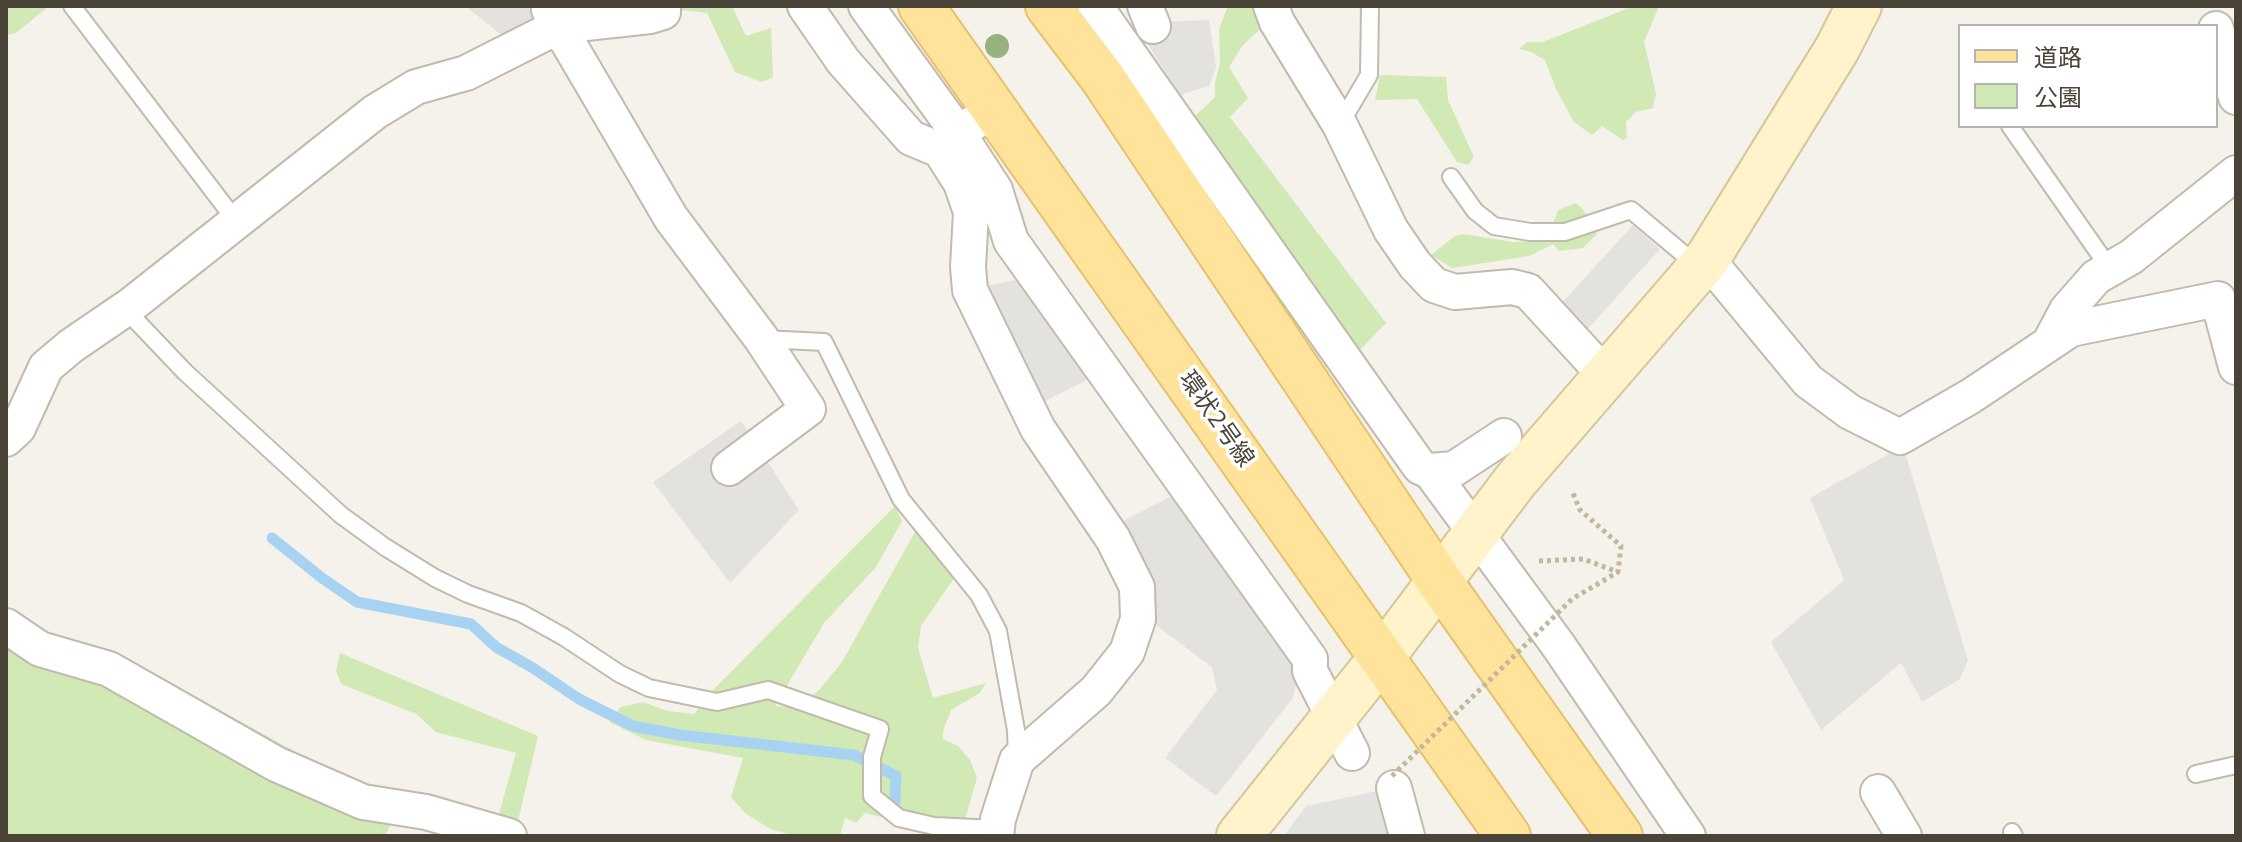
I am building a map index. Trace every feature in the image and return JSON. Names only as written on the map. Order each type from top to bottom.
[{"type":"main road","name":"環状2号線","points":[[921,6],[1508,836]]},
{"type":"main road","points":[[1048,6],[1102,77],[1440,582],[1615,827]]},
{"type":"street","points":[[6,439],[18,428],[46,367],[125,309],[375,112],[416,87],[466,73],[553,16],[650,16],[663,12],[663,6]]},
{"type":"street","points":[[805,6],[843,61],[911,138],[949,142],[995,109]]},
{"type":"street","points":[[866,6],[949,142],[995,190],[1011,241],[1310,659],[1310,671],[1343,735]]},
{"type":"street","points":[[1095,6],[1420,467],[1430,471],[1454,469],[1504,436]]},
{"type":"street","points":[[1271,6],[1277,22],[1340,125],[1391,230],[1415,265],[1434,285],[1455,292],[1512,287],[1528,291],[1606,376]]},
{"type":"street","points":[[1239,836],[1343,735],[1382,657],[1516,480],[1703,264],[1837,49],[1859,6]]},
{"type":"street","points":[[2199,6],[2212,24]]},
{"type":"street","points":[[553,16],[671,218],[761,338],[808,409],[729,468]]},
{"type":"street","points":[[2218,38],[2236,97]]},
{"type":"street","points":[[949,142],[971,212],[970,290],[1038,429],[1113,539],[1137,587],[1138,619],[1127,652],[1096,691],[1017,760],[996,832]]},
{"type":"street","points":[[2050,342],[2067,310],[2096,277],[2162,233],[2236,173]]},
{"type":"street","points":[[1703,264],[1808,381],[1850,412],[1900,437],[1971,396],[2071,329],[2218,299],[2236,367]]},
{"type":"street","points":[[1430,471],[1558,645],[1688,836]]},
{"type":"street","points":[[6,626],[40,649],[109,669],[276,764],[363,802],[426,812],[509,836]]},
{"type":"street","points":[[1393,782],[1407,836]]},
{"type":"street","points":[[1878,792],[1904,836]]},
{"type":"lane","points":[[72,6],[236,221]]},
{"type":"lane","points":[[1340,125],[1369,75],[1370,6]]},
{"type":"lane","points":[[2011,128],[2110,269]]},
{"type":"lane","points":[[1451,177],[1475,211],[1494,226],[1530,232],[1565,232],[1631,210],[1703,264]]},
{"type":"lane","points":[[125,309],[185,372],[341,515],[435,578],[521,613],[620,674],[649,688],[717,702],[768,690],[880,729],[872,757],[872,796],[899,818],[934,826],[996,832]]},
{"type":"lane","points":[[761,338],[824,342],[901,499],[979,595],[998,631],[1016,730],[1017,760]]},
{"type":"lane","points":[[2196,774],[2236,765]]},
{"type":"path","points":[[1393,782],[1572,599],[1618,572],[1621,546],[1580,510],[1572,491]]},
{"type":"shaded area","points":[[465,6],[532,6],[534,27],[508,40]]},
{"type":"shaded area","points":[[1209,20],[1216,67],[1209,86],[1180,95],[1143,37],[1164,22]]},
{"type":"shaded area","points":[[1633,225],[1660,249],[1585,332],[1558,307]]},
{"type":"shaded area","points":[[1020,279],[1091,378],[1037,405],[977,288]]},
{"type":"shaded area","points":[[741,421],[799,510],[730,583],[653,482]]},
{"type":"shaded area","points":[[1903,446],[1968,660],[1960,679],[1922,702],[1901,663],[1821,730],[1771,642],[1844,580],[1810,498]]},
{"type":"shaded area","points":[[1180,492],[1297,659],[1298,676],[1293,698],[1216,796],[1165,758],[1217,690],[1212,667],[1153,623],[1141,557],[1123,521]]},
{"type":"shaded area","points":[[1382,790],[1396,836],[1284,836],[1306,806]]},
{"type":"green space","points":[[6,6],[49,6],[16,33],[6,35]]},
{"type":"green space","points":[[679,6],[732,6],[746,36],[771,28],[773,77],[762,82],[735,72],[707,13],[681,10]]},
{"type":"green space","points":[[1228,6],[1263,6],[1268,22],[1243,45],[1229,67],[1248,98],[1230,117],[1386,323],[1358,352],[1193,118],[1215,97],[1220,63],[1219,29]]},
{"type":"green space","points":[[1634,6],[1659,6],[1644,42],[1656,94],[1653,108],[1636,112],[1626,122],[1627,138],[1623,140],[1602,126],[1592,135],[1574,122],[1545,60],[1519,49],[1527,42],[1543,42]]},
{"type":"green space","points":[[1380,75],[1446,77],[1448,100],[1474,157],[1468,165],[1457,162],[1417,99],[1375,100]]},
{"type":"green space","points":[[1576,203],[1597,234],[1583,248],[1559,251],[1553,244],[1529,256],[1452,268],[1431,255],[1455,236],[1463,234],[1513,242],[1537,241],[1548,236],[1558,210]]},
{"type":"green space","points":[[895,506],[902,521],[876,567],[824,623],[775,706],[798,707],[819,690],[842,662],[920,523],[957,574],[921,626],[918,648],[933,698],[986,683],[980,693],[951,710],[943,731],[943,739],[958,746],[970,760],[977,778],[965,819],[953,831],[865,813],[856,823],[845,818],[840,836],[795,836],[770,829],[745,813],[731,797],[743,758],[646,740],[609,722],[621,707],[643,702],[667,711],[694,714],[710,693]]},
{"type":"green space","points":[[6,642],[101,656],[159,676],[365,791],[411,821],[391,824],[385,836],[6,836]]},
{"type":"green space","points":[[340,653],[538,736],[517,825],[499,814],[516,753],[436,732],[416,714],[341,684],[336,671]]},
{"type":"waterway","points":[[272,538],[357,602],[471,624],[496,647],[579,699],[633,726],[680,735],[854,755],[896,776],[895,802]]}]
